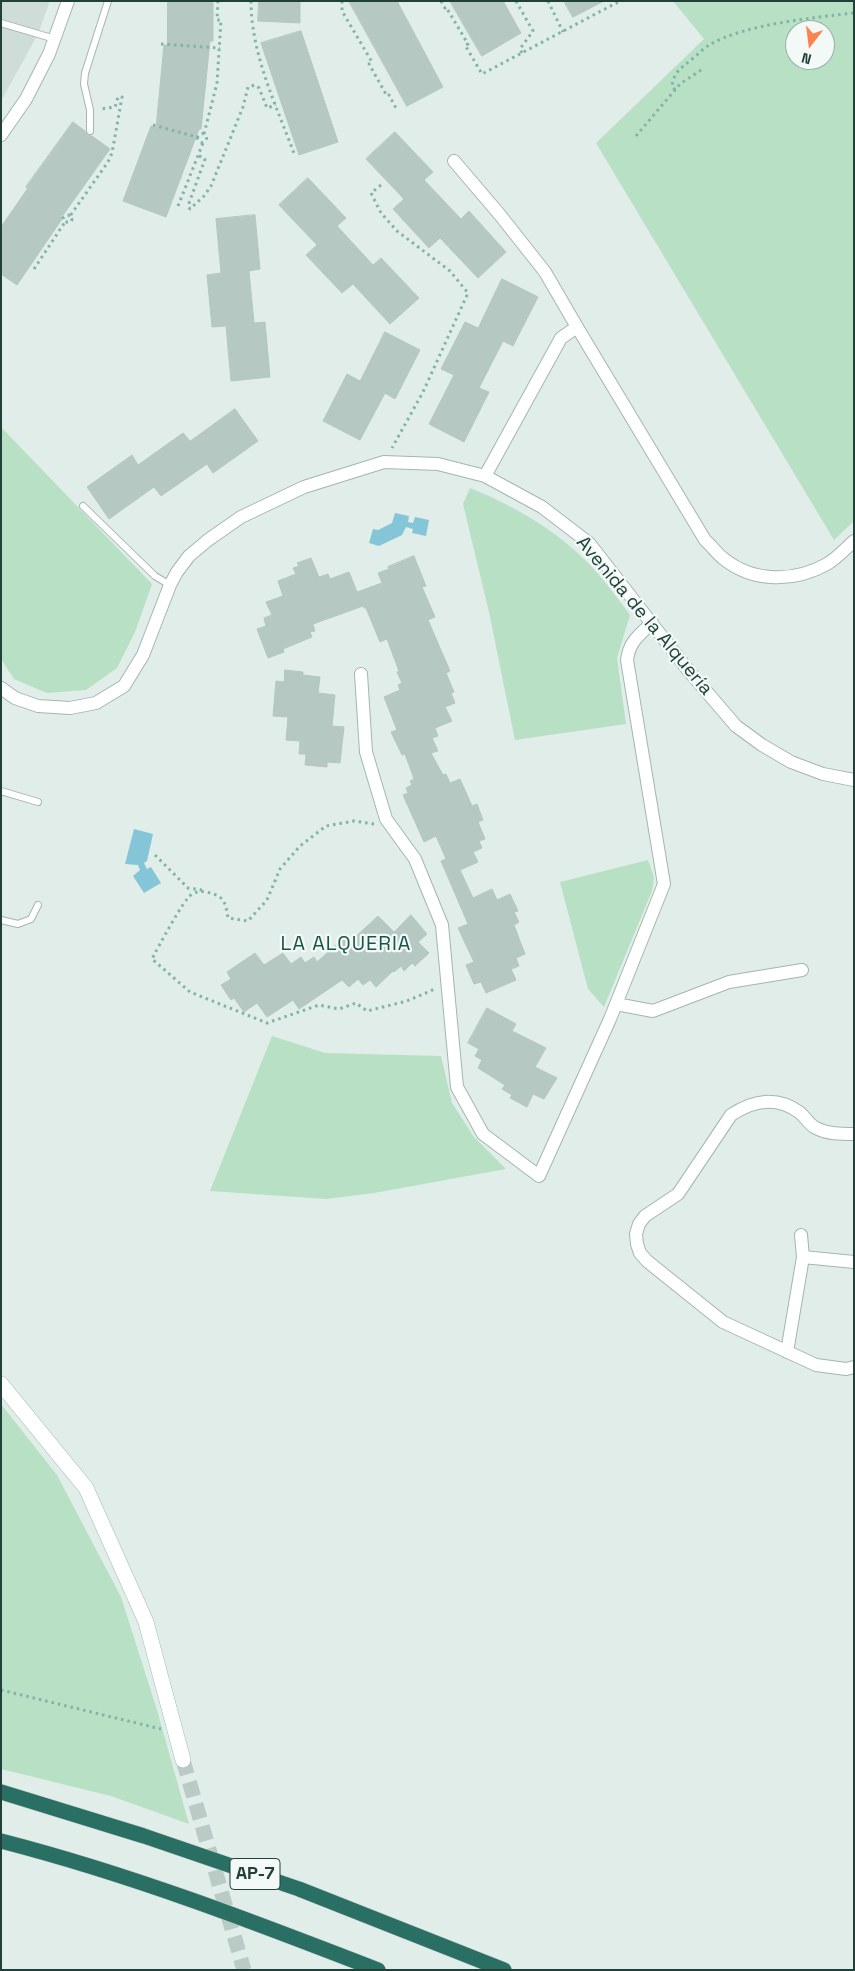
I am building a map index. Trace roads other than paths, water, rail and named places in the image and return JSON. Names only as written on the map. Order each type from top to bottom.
[{"type":"highway","name":"AP-7","points":[[1,1792],[144,1836],[299,1889],[504,1970]]},
{"type":"highway","name":"AP-7","points":[[1,1842],[38,1851],[185,1898],[378,1970]]},
{"type":"main road","points":[[1,1384],[86,1488],[146,1622],[183,1760]]},
{"type":"street","points":[[3,130],[26,99],[49,54],[68,1]]},
{"type":"street","points":[[454,161],[545,272],[706,540],[724,560],[749,573],[776,578],[803,575],[828,563],[854,541]]},
{"type":"street","points":[[485,476],[561,338],[577,327]]},
{"type":"street","name":"Avenida de la Alquería","points":[[1,688],[15,698],[38,706],[70,708],[96,703],[124,686],[143,655],[170,585],[177,572],[189,556],[208,540],[242,517],[304,487],[384,462],[438,464],[485,476],[542,507],[589,543],[736,726],[762,745],[791,762],[823,774],[854,780]]},
{"type":"street","points":[[360,674],[366,752],[386,819],[415,858],[442,924],[457,1086],[483,1134],[539,1176],[616,1004],[664,884],[627,660],[628,649],[636,638],[652,623]]},
{"type":"street","points":[[616,1004],[653,1011],[729,982],[802,970]]},
{"type":"street","points":[[854,1134],[822,1131],[813,1127],[801,1114],[788,1105],[772,1101],[757,1102],[742,1108],[732,1115],[678,1194],[645,1216],[639,1224],[636,1234],[640,1253],[646,1261],[723,1322],[816,1365],[846,1369],[854,1367]]},
{"type":"street","points":[[787,1352],[803,1257],[801,1235]]},
{"type":"street","points":[[803,1257],[854,1262]]},
{"type":"lane","points":[[90,131],[90,110],[84,84],[85,74],[108,1]]},
{"type":"lane","points":[[1,24],[54,39]]},
{"type":"lane","points":[[83,506],[155,576],[170,585]]},
{"type":"lane","points":[[1,791],[38,802]]},
{"type":"lane","points":[[1,920],[18,924],[31,919],[38,905]]},
{"type":"water","points":[[395,513],[409,516],[408,522],[413,523],[415,517],[429,520],[426,536],[412,533],[413,529],[406,527],[402,535],[379,546],[369,543],[373,529],[378,530],[392,523]]},
{"type":"water","points":[[134,829],[153,834],[147,861],[144,863],[147,869],[151,867],[161,883],[144,893],[133,876],[140,870],[138,865],[125,864]]},
{"type":"tunnel","points":[[183,1760],[244,1970]]},
{"type":"district","name":"LA ALQUERIA","points":[[346,945]]}]
